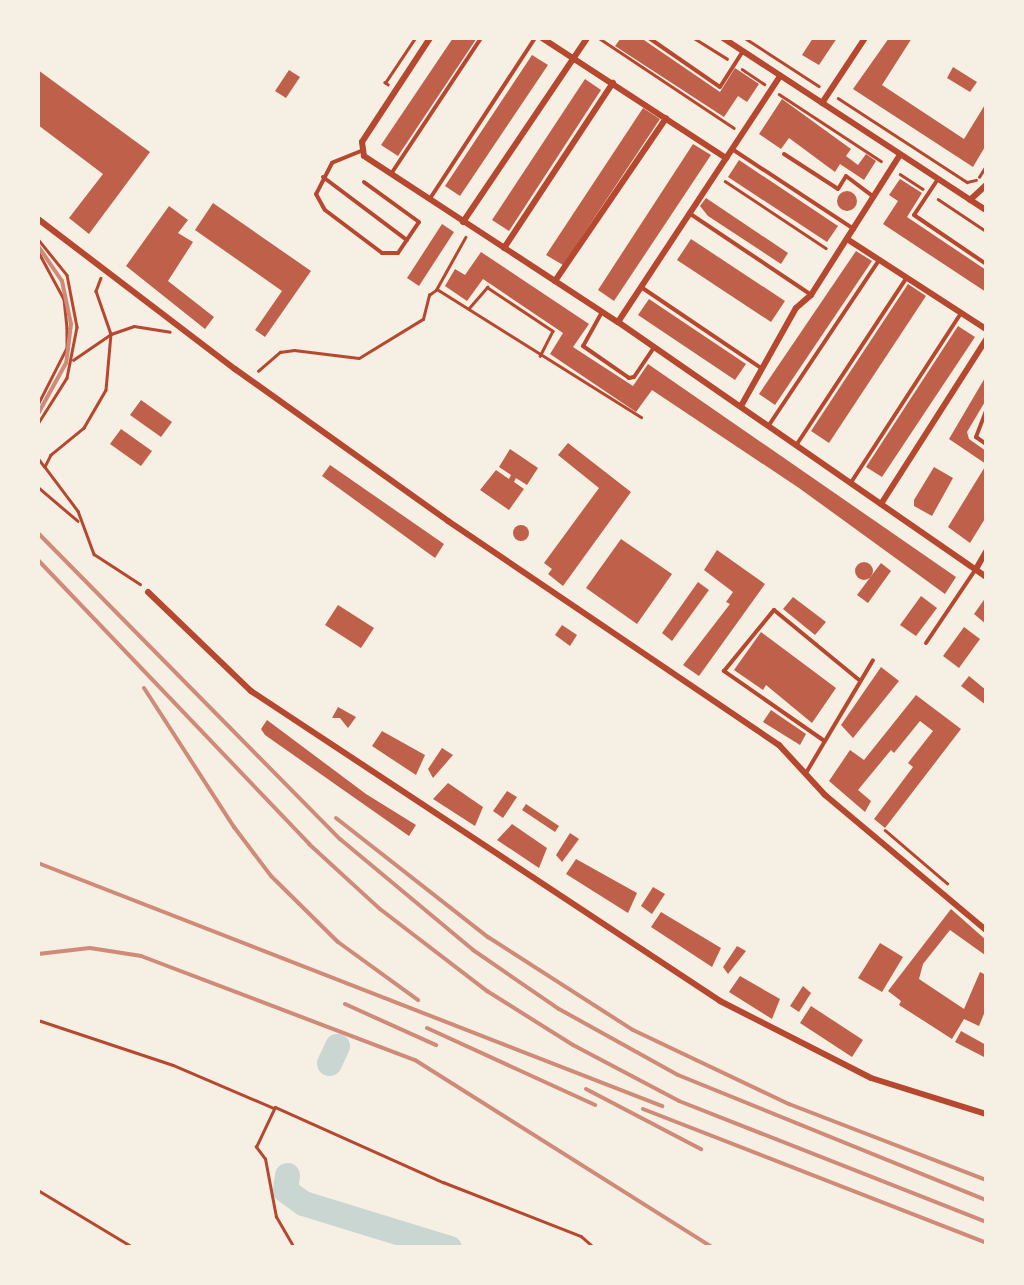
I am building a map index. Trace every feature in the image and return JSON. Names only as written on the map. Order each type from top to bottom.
[{"type":"street","points":[[430,38],[362,142],[361,151],[797,444],[986,577]]},
{"type":"street","points":[[539,38],[726,158]]},
{"type":"street","points":[[464,222],[587,38]]},
{"type":"street","points":[[722,38],[986,210]]},
{"type":"street","points":[[822,104],[864,38]]},
{"type":"street","points":[[618,322],[780,76]]},
{"type":"street","points":[[504,248],[613,83]]},
{"type":"street","points":[[556,281],[666,118]]},
{"type":"street","points":[[740,406],[796,308],[811,295],[900,155]]},
{"type":"street","points":[[970,200],[986,185]]},
{"type":"street","points":[[38,219],[448,521],[764,734],[825,795],[986,930]]},
{"type":"street","points":[[847,238],[986,329]]},
{"type":"street","points":[[881,504],[986,340]]},
{"type":"street","points":[[976,569],[986,552]]},
{"type":"street","points":[[148,592],[251,691],[720,1001],[871,1078],[986,1114]]},
{"type":"lane","points":[[390,174],[481,38]]},
{"type":"lane","points":[[429,200],[539,38]]},
{"type":"lane","points":[[649,38],[720,87],[742,51]]},
{"type":"lane","points":[[732,149],[854,229]]},
{"type":"lane","points":[[361,151],[332,163],[316,194],[326,210],[382,253],[398,253],[419,222],[364,182]]},
{"type":"lane","points":[[784,154],[838,189],[846,176],[874,197]]},
{"type":"lane","points":[[323,177],[407,240]]},
{"type":"lane","points":[[938,180],[914,215],[986,264]]},
{"type":"lane","points":[[689,214],[811,295]]},
{"type":"lane","points":[[769,425],[879,260]]},
{"type":"lane","points":[[797,444],[906,278]]},
{"type":"lane","points":[[641,287],[764,370]]},
{"type":"lane","points":[[602,312],[583,346],[629,378],[634,377],[655,348]]},
{"type":"lane","points":[[851,483],[960,313]]},
{"type":"lane","points":[[986,411],[976,437],[986,444]]},
{"type":"lane","points":[[926,642],[976,569]]},
{"type":"lane","points":[[823,740],[724,671],[774,610],[858,679]]},
{"type":"lane","points":[[806,774],[858,679],[873,660]]},
{"type":"path","points":[[396,90],[385,83],[415,38]]},
{"type":"path","points":[[598,38],[742,134]]},
{"type":"path","points":[[694,38],[986,231]]},
{"type":"path","points":[[745,38],[967,182],[977,180],[986,185]]},
{"type":"path","points":[[977,180],[986,166]]},
{"type":"path","points":[[715,174],[837,255]]},
{"type":"path","points":[[256,373],[280,352],[294,350],[358,358],[422,319],[429,295],[437,289],[472,228]]},
{"type":"path","points":[[38,238],[67,275],[74,298],[76,328],[72,361],[58,396],[38,424]]},
{"type":"path","points":[[38,251],[64,299],[67,328],[67,348],[38,405]]},
{"type":"path","points":[[45,467],[51,455],[84,428],[100,407],[106,390],[110,334],[96,291],[104,270]]},
{"type":"path","points":[[468,309],[487,287],[553,332],[540,356]]},
{"type":"path","points":[[437,289],[641,417]]},
{"type":"path","points":[[72,361],[110,334],[134,326],[192,336]]},
{"type":"path","points":[[38,458],[78,511],[94,554],[148,592]]},
{"type":"path","points":[[38,487],[81,523]]},
{"type":"path","points":[[38,1020],[173,1065],[581,1236],[595,1248]]},
{"type":"path","points":[[274,1108],[256,1148],[265,1159],[276,1217],[294,1248]]},
{"type":"path","points":[[38,1190],[134,1248]]},
{"type":"building","points":[[453,38],[477,38],[398,156],[381,145]]},
{"type":"building","points":[[621,38],[641,38],[720,92],[735,68],[759,84],[747,102],[738,96],[724,117],[615,46]]},
{"type":"building","points":[[813,38],[837,38],[819,65],[802,55]]},
{"type":"building","points":[[889,38],[912,38],[882,85],[964,139],[986,103],[986,145],[973,167],[853,89]]},
{"type":"building","points":[[532,55],[548,65],[460,196],[445,186]]},
{"type":"building","points":[[953,67],[977,82],[970,92],[947,78]]},
{"type":"building","points":[[38,70],[150,152],[89,234],[69,218],[103,174],[38,125]]},
{"type":"building","points":[[289,70],[300,77],[286,98],[275,91]]},
{"type":"building","points":[[585,79],[601,90],[509,231],[492,220]]},
{"type":"building","points":[[782,99],[851,149],[846,156],[858,165],[866,154],[876,161],[864,180],[840,164],[835,172],[789,138],[781,149],[759,134]]},
{"type":"building","points":[[643,108],[660,119],[563,265],[546,255]]},
{"type":"building","points":[[693,144],[711,155],[614,301],[598,290]]},
{"type":"building","points":[[739,160],[838,226],[827,242],[728,177]]},
{"type":"building","points":[[900,179],[922,193],[907,217],[986,270],[986,292],[883,224],[898,201],[889,195]]},
{"type":"building","points":[[847,191],[857,201],[847,211],[837,201]]},
{"type":"building","points":[[706,198],[788,253],[781,264],[708,216],[700,206]]},
{"type":"building","points":[[213,203],[311,271],[265,337],[255,330],[282,291],[195,230]]},
{"type":"building","points":[[169,206],[188,220],[178,233],[193,242],[168,281],[214,317],[205,329],[126,266]]},
{"type":"building","points":[[442,224],[454,232],[419,286],[407,278]]},
{"type":"building","points":[[691,239],[785,301],[771,322],[677,260]]},
{"type":"building","points":[[856,251],[872,261],[775,405],[759,394]]},
{"type":"building","points":[[481,252],[589,324],[573,347],[633,386],[648,364],[956,577],[945,594],[799,488],[652,390],[636,412],[550,354],[563,333],[483,279],[467,301],[445,286],[455,269],[465,275]]},
{"type":"building","points":[[908,284],[926,296],[829,443],[811,431]]},
{"type":"building","points":[[649,299],[746,364],[735,380],[638,315]]},
{"type":"building","points":[[958,326],[975,337],[882,477],[866,467]]},
{"type":"building","points":[[986,376],[986,400],[967,432],[969,439],[986,451],[986,464],[949,439]]},
{"type":"building","points":[[141,400],[172,422],[161,437],[130,415]]},
{"type":"building","points":[[121,429],[152,451],[141,466],[110,444]]},
{"type":"building","points":[[568,443],[631,492],[563,586],[548,574],[552,569],[544,563],[599,488],[558,455]]},
{"type":"building","points":[[510,449],[538,468],[527,485],[516,478],[514,482],[524,489],[509,510],[480,490],[496,470],[509,479],[511,475],[499,467]]},
{"type":"building","points":[[330,465],[444,544],[435,558],[322,476]]},
{"type":"building","points":[[986,465],[986,517],[970,543],[948,527]]},
{"type":"building","points":[[934,467],[953,478],[932,516],[914,506],[914,500]]},
{"type":"building","points":[[521,525],[529,533],[521,541],[513,533]]},
{"type":"building","points":[[621,539],[672,574],[637,624],[586,588]]},
{"type":"building","points":[[717,550],[765,584],[699,676],[683,665],[730,604],[726,602],[733,592],[704,570]]},
{"type":"building","points":[[864,562],[873,571],[864,580],[855,571]]},
{"type":"building","points":[[881,563],[891,571],[868,603],[857,595]]},
{"type":"building","points":[[698,582],[709,590],[672,641],[662,633]]},
{"type":"building","points":[[921,596],[937,608],[916,636],[900,625]]},
{"type":"building","points":[[793,597],[826,622],[815,635],[783,609]]},
{"type":"building","points":[[986,597],[986,624],[974,614]]},
{"type":"building","points":[[338,605],[374,628],[361,648],[325,625]]},
{"type":"building","points":[[562,625],[577,635],[570,646],[555,635]]},
{"type":"building","points":[[964,627],[980,639],[959,668],[943,656]]},
{"type":"building","points":[[761,632],[836,688],[812,723],[766,685],[763,690],[734,670]]},
{"type":"building","points":[[881,667],[899,681],[853,738],[841,725]]},
{"type":"building","points":[[969,676],[986,690],[986,705],[961,686]]},
{"type":"building","points":[[916,695],[961,729],[885,828],[874,819],[913,767],[908,763],[933,731],[920,721],[894,753],[891,750],[858,790],[871,801],[865,812],[829,781],[850,750],[864,760]]},
{"type":"building","points":[[338,707],[356,717],[348,728],[340,718],[332,718]]},
{"type":"building","points":[[771,710],[806,734],[800,745],[763,722]]},
{"type":"building","points":[[267,720],[366,794],[416,825],[409,836],[265,735],[261,729]]},
{"type":"building","points":[[382,731],[425,755],[416,775],[372,746]]},
{"type":"building","points":[[442,748],[453,755],[433,778],[428,769]]},
{"type":"building","points":[[448,783],[483,807],[475,826],[433,799]]},
{"type":"building","points":[[507,791],[517,797],[503,818],[493,811]]},
{"type":"building","points":[[526,804],[559,826],[555,832],[522,810]]},
{"type":"building","points":[[512,824],[547,848],[539,868],[497,840]]},
{"type":"building","points":[[570,833],[579,839],[562,862],[556,855]]},
{"type":"building","points":[[576,859],[637,893],[628,913],[566,874]]},
{"type":"building","points":[[653,887],[665,894],[652,914],[641,906]]},
{"type":"building","points":[[951,909],[986,940],[985,955],[950,930],[923,964],[919,979],[964,1009],[980,972],[986,975],[986,1009],[979,1026],[964,1019],[952,1039],[899,1005],[901,1001],[888,991]]},
{"type":"building","points":[[661,912],[721,948],[712,967],[651,927]]},
{"type":"building","points":[[880,943],[903,957],[882,992],[858,978]]},
{"type":"building","points":[[737,946],[746,951],[728,974],[723,967]]},
{"type":"building","points":[[740,976],[780,999],[772,1019],[729,992]]},
{"type":"building","points":[[803,986],[811,993],[799,1012],[790,1006]]},
{"type":"building","points":[[811,1006],[863,1040],[852,1057],[800,1023]]},
{"type":"building","points":[[961,1031],[986,1045],[986,1058],[955,1042]]},
{"type":"waterway","points":[[329,1063],[337,1046]]},
{"type":"waterway","points":[[287,1175],[285,1190],[303,1203],[449,1248]]},
{"type":"railway","points":[[38,246],[62,281],[71,324],[66,363],[38,414]]},
{"type":"railway","points":[[38,533],[340,839],[473,950],[559,1009],[678,1075],[986,1200]]},
{"type":"railway","points":[[38,560],[309,844],[380,909],[487,991],[573,1045],[679,1101],[986,1222]]},
{"type":"railway","points":[[144,688],[234,827],[271,876],[338,942],[418,1000]]},
{"type":"railway","points":[[336,818],[488,937],[633,1030],[789,1104],[986,1180]]},
{"type":"railway","points":[[38,863],[662,1106]]},
{"type":"railway","points":[[38,954],[90,948],[141,956],[415,1060],[713,1248]]},
{"type":"railway","points":[[345,1004],[436,1045]]},
{"type":"railway","points":[[427,1028],[595,1105]]},
{"type":"railway","points":[[586,1089],[701,1149]]},
{"type":"railway","points":[[643,1109],[986,1243]]}]
